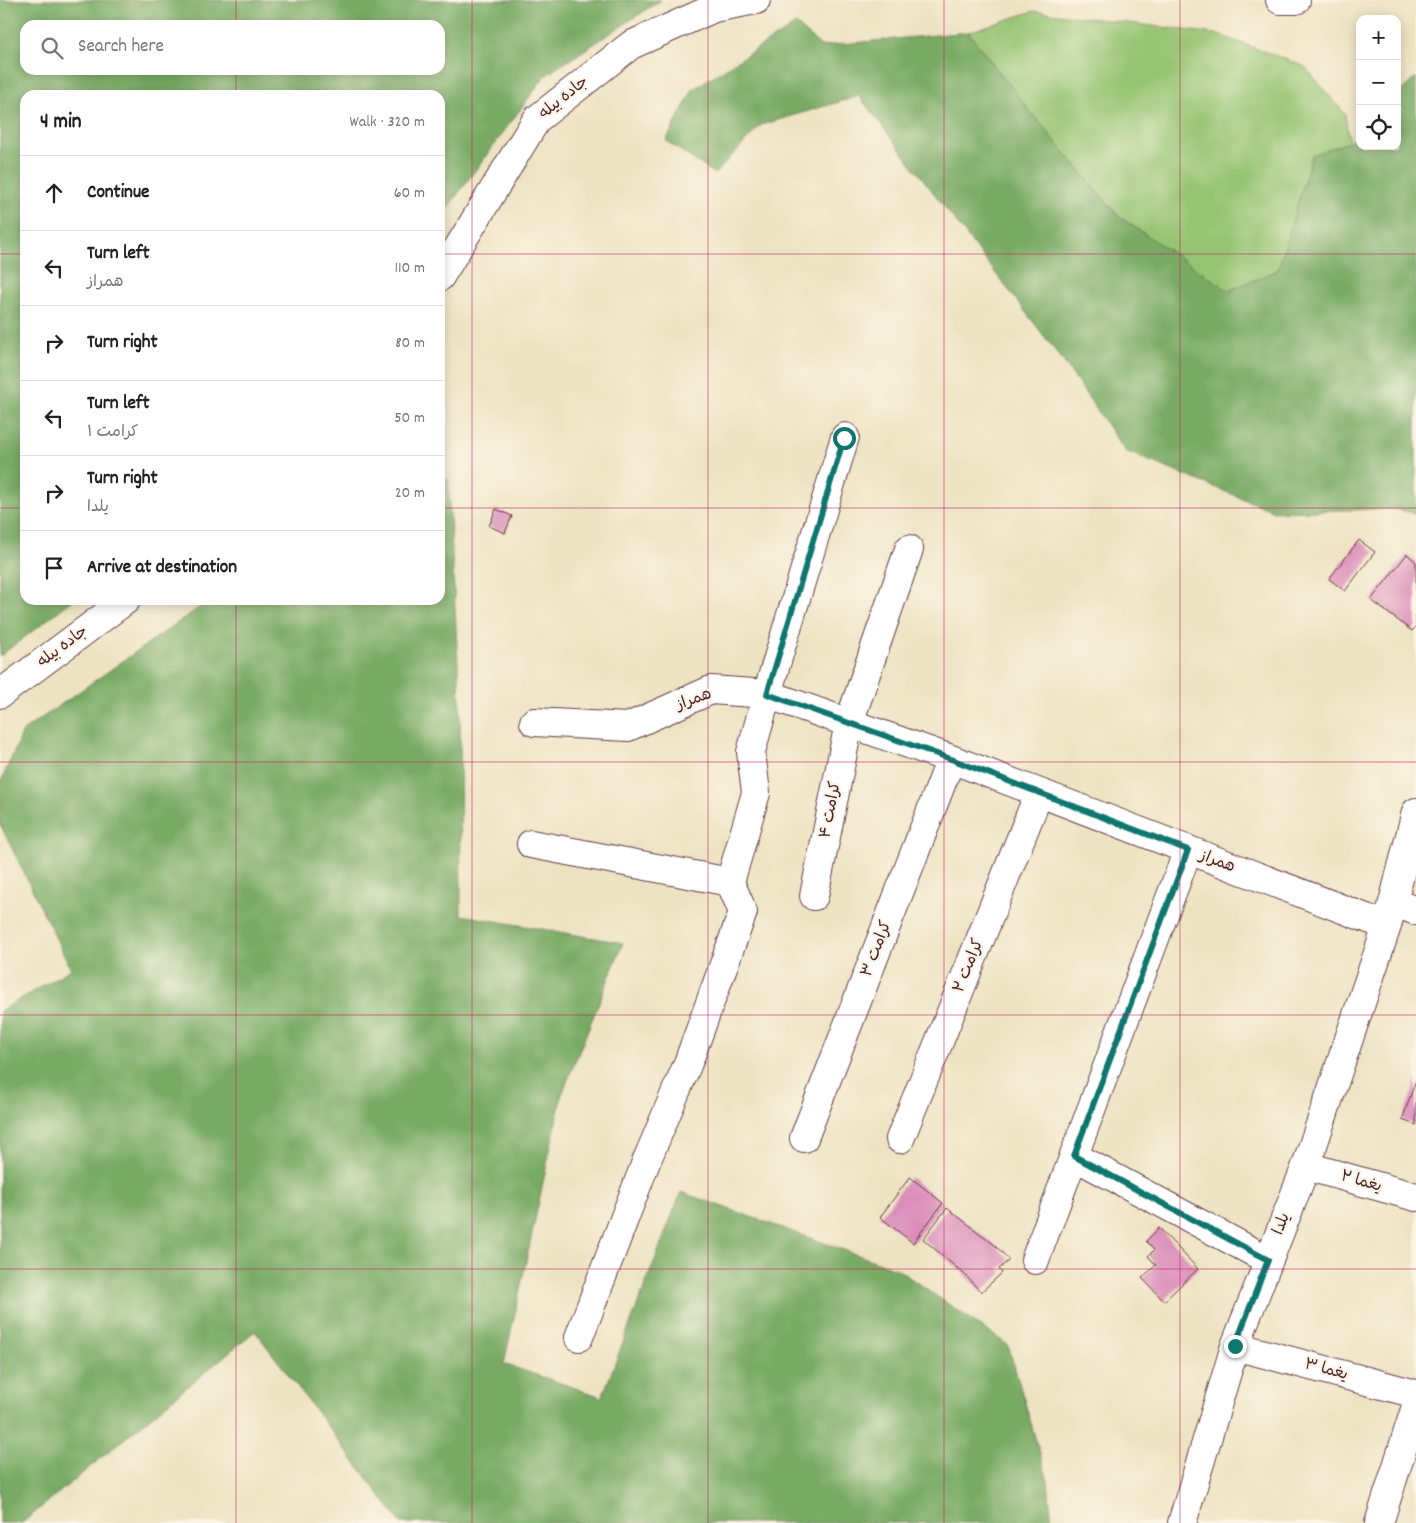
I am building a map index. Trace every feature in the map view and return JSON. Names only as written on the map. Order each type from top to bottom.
[{"type":"street","name":"جاده بیله","points":[[445,269],[536,119],[631,44],[714,8],[756,0]]},
{"type":"street","points":[[1280,0],[1296,0]]},
{"type":"street","points":[[579,1337],[646,1162],[688,1063],[743,912],[730,882],[756,793],[751,752],[844,438]]},
{"type":"street","name":"کرامت ۴","points":[[814,896],[849,723],[909,549]]},
{"type":"street","name":"جاده بیله","points":[[0,694],[119,605]]},
{"type":"street","name":"همراز","points":[[534,722],[628,728],[711,690],[767,694],[951,759],[1188,850],[1399,913]]},
{"type":"street","name":"کرامت ۳","points":[[804,1138],[951,759]]},
{"type":"street","name":"کرامت ۲","points":[[900,1139],[1039,793]]},
{"type":"street","name":"یلدا","points":[[1182,1523],[1235,1346],[1306,1166],[1399,913],[1416,812]]},
{"type":"street","points":[[531,844],[730,882]]},
{"type":"street","points":[[1036,1260],[1188,850]]},
{"type":"street","points":[[1074,1156],[1268,1260]]},
{"type":"street","name":"یغما ۲","points":[[1306,1166],[1416,1198]]},
{"type":"street","name":"یغما ۳","points":[[1235,1346],[1416,1394]]},
{"type":"street","points":[[1380,1523],[1416,1406]]},
{"type":"green space","points":[[0,0],[661,0],[545,76],[445,211],[445,90],[20,90],[20,605],[66,605],[0,656]]},
{"type":"green space","points":[[1034,11],[1216,34],[1304,66],[1345,114],[1349,142],[1312,155],[1278,270],[1228,291],[1118,216],[1029,110],[968,32]]},
{"type":"green space","points":[[796,24],[821,46],[968,32],[1029,110],[1118,216],[1229,291],[1278,270],[1312,155],[1349,142],[1356,136],[1356,150],[1401,150],[1401,91],[1416,77],[1416,513],[1392,509],[1276,512],[1125,451],[1061,358],[859,96],[761,125],[715,174],[666,141],[693,89]]},
{"type":"green space","points":[[445,478],[448,479],[460,700],[461,915],[623,943],[562,1094],[504,1364],[602,1397],[681,1192],[897,1269],[1008,1345],[1048,1481],[1052,1523],[401,1523],[255,1331],[22,1523],[0,1523],[0,1011],[71,969],[0,824],[0,784],[23,731],[203,605],[445,605]]},
{"type":"building","points":[[496,509],[512,516],[505,533],[489,526]]},
{"type":"building","points":[[1359,540],[1375,552],[1345,591],[1329,579]]},
{"type":"building","points":[[1407,554],[1416,562],[1416,626],[1412,631],[1371,600]]},
{"type":"building","points":[[1416,1080],[1416,1125],[1402,1120]]},
{"type":"building","points":[[910,1177],[943,1203],[913,1243],[880,1217]]},
{"type":"building","points":[[947,1208],[995,1245],[1009,1260],[999,1269],[1002,1273],[981,1292],[964,1274],[923,1239]]},
{"type":"building","points":[[1159,1228],[1198,1269],[1164,1301],[1142,1278],[1156,1265],[1148,1256],[1154,1250],[1146,1241]]},
{"type":"route","points":[[844,438],[767,694],[951,759],[1188,850],[1074,1156],[1268,1260],[1235,1346]]}]
